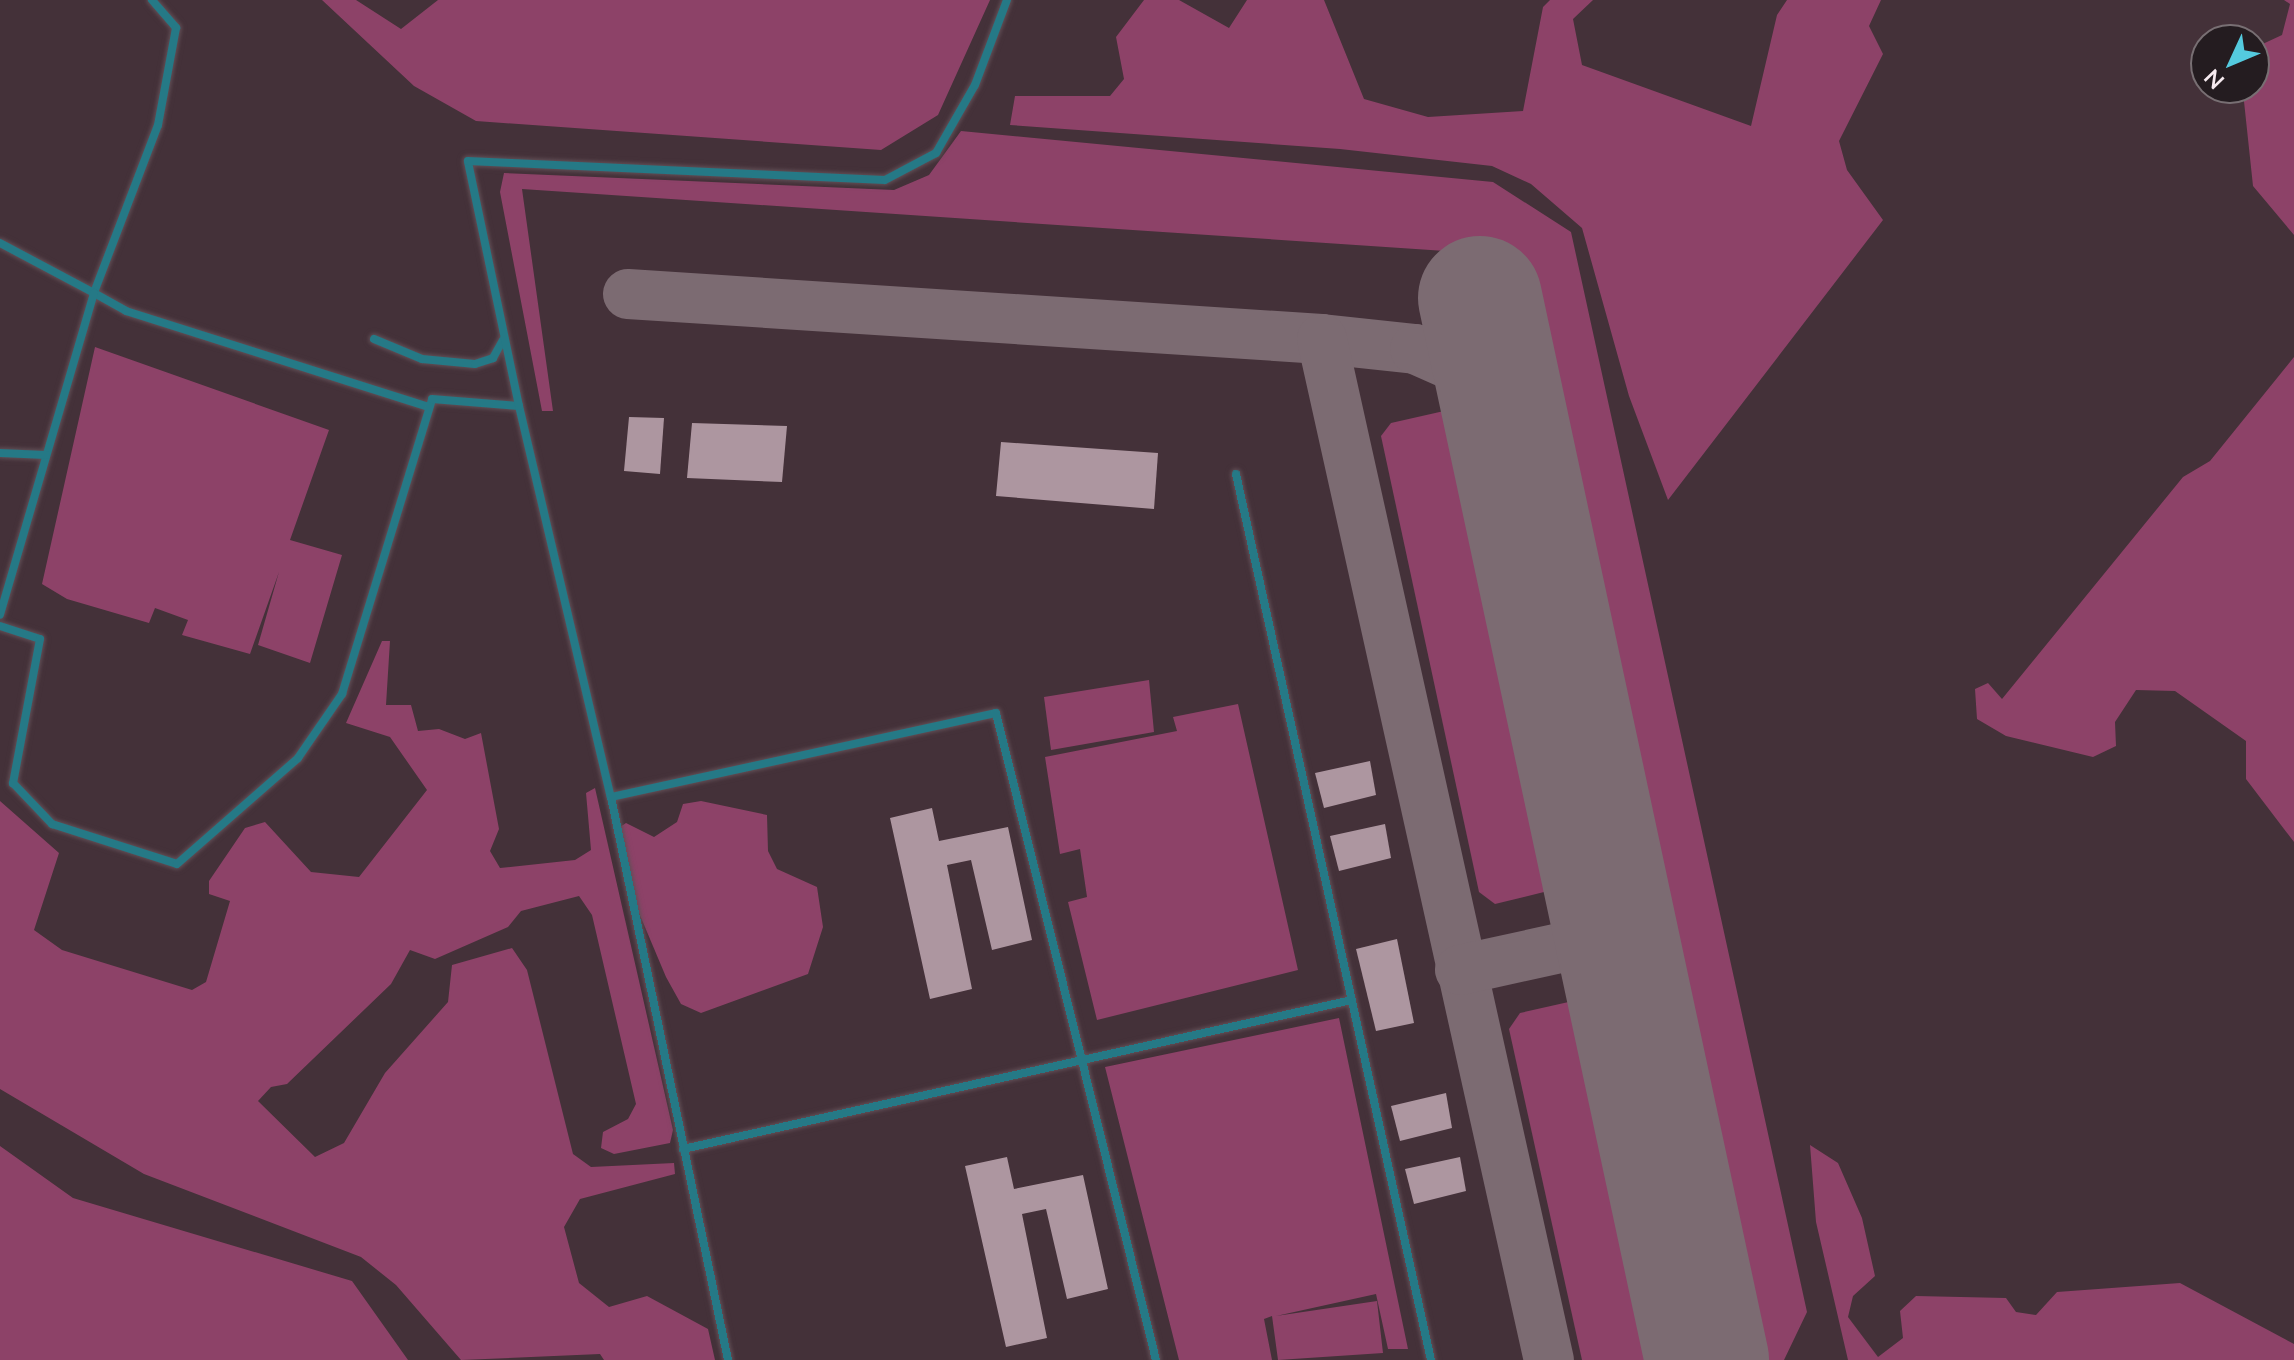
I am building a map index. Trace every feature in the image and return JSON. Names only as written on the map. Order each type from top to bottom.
[{"type":"lane","points":[[0,615],[94,293],[158,125],[176,28],[152,0]]},
{"type":"lane","points":[[728,1360],[611,797],[519,406],[468,161],[885,180],[936,153],[975,85],[1007,0]]},
{"type":"lane","points":[[0,243],[126,311],[429,407]]},
{"type":"lane","points":[[374,339],[422,359],[475,364],[502,347],[503,332]]},
{"type":"lane","points":[[0,626],[40,639],[13,783],[52,824],[177,864],[298,758],[342,694],[432,399],[519,406]]},
{"type":"lane","points":[[0,453],[46,455]]},
{"type":"lane","points":[[1236,474],[1431,1360]]},
{"type":"lane","points":[[611,797],[996,713],[1084,1056],[1156,1360]]},
{"type":"lane","points":[[683,1149],[1084,1056],[1352,1000]]},
{"type":"shaded area","points":[[322,0],[356,0],[401,29],[438,0],[990,0],[938,115],[881,150],[476,121],[414,86]]},
{"type":"shaded area","points":[[1144,0],[1179,0],[1229,28],[1247,0],[1324,0],[1364,99],[1428,117],[1523,111],[1543,7],[1550,0],[1593,0],[1573,19],[1582,65],[1751,126],[1777,15],[1787,0],[1881,0],[1869,26],[1883,54],[1839,141],[1847,170],[1883,220],[1668,500],[1629,396],[1582,228],[1531,184],[1492,166],[1340,149],[1010,125],[1015,96],[1110,96],[1124,79],[1116,37]]},
{"type":"shaded area","points":[[2284,0],[2294,0],[2294,235],[2253,186],[2244,104],[2270,104],[2270,41],[2282,35],[2290,4]]},
{"type":"shaded area","points":[[961,131],[1493,182],[1571,232],[1807,1312],[1784,1360],[1750,1360],[1505,255],[522,189],[553,411],[542,411],[500,192],[504,173],[894,190],[929,175]]},
{"type":"shaded area","points":[[95,347],[329,430],[290,540],[342,555],[310,663],[258,645],[279,572],[250,654],[182,635],[188,620],[155,608],[149,623],[67,599],[42,584]]},
{"type":"shaded area","points":[[2294,357],[2294,842],[2246,779],[2246,741],[2175,691],[2136,690],[2115,722],[2116,746],[2093,757],[2006,736],[1977,719],[1975,689],[1988,683],[2002,699],[2183,477],[2210,461]]},
{"type":"shaded area","points":[[1444,411],[1460,426],[1558,878],[1548,891],[1495,904],[1479,892],[1381,436],[1391,423]]},
{"type":"shaded area","points":[[382,641],[390,641],[386,705],[411,705],[418,731],[439,729],[465,739],[481,733],[499,829],[490,851],[500,868],[575,860],[591,850],[586,793],[595,788],[673,1130],[670,1143],[614,1154],[601,1148],[603,1132],[628,1119],[636,1104],[592,915],[579,896],[521,911],[508,927],[435,959],[410,950],[391,984],[287,1084],[271,1087],[258,1101],[315,1157],[344,1143],[385,1073],[448,1002],[452,965],[512,948],[527,970],[573,1154],[591,1167],[674,1163],[675,1174],[580,1199],[564,1227],[579,1283],[609,1307],[647,1296],[708,1329],[715,1360],[604,1360],[600,1354],[461,1360],[396,1285],[361,1257],[144,1174],[0,1089],[0,801],[59,853],[34,930],[62,950],[192,990],[206,982],[230,901],[209,894],[209,881],[245,828],[265,822],[311,872],[359,877],[427,790],[390,737],[346,723]]},
{"type":"shaded area","points":[[1149,680],[1154,732],[1051,750],[1044,697]]},
{"type":"shaded area","points":[[1238,704],[1298,970],[1097,1020],[1068,902],[1087,897],[1080,849],[1060,854],[1045,757],[1177,731],[1173,717]]},
{"type":"shaded area","points":[[701,801],[767,815],[768,851],[777,869],[817,887],[823,927],[808,974],[701,1013],[681,1004],[666,977],[639,913],[617,829],[626,823],[654,837],[677,822],[683,804]]},
{"type":"shaded area","points":[[1573,1001],[1589,1012],[1665,1360],[1582,1360],[1509,1029],[1520,1013]]},
{"type":"shaded area","points":[[1339,1018],[1408,1349],[1388,1349],[1376,1294],[1276,1316],[1377,1301],[1383,1353],[1278,1360],[1272,1316],[1264,1319],[1272,1360],[1179,1360],[1105,1067]]},
{"type":"shaded area","points":[[1810,1145],[1838,1163],[1862,1218],[1875,1276],[1853,1296],[1848,1317],[1878,1357],[1903,1338],[1900,1311],[1916,1296],[2006,1298],[2016,1312],[2036,1315],[2057,1292],[2180,1283],[2294,1344],[2294,1360],[1848,1360],[1816,1222]]},
{"type":"shaded area","points":[[0,1146],[73,1198],[352,1281],[408,1360],[0,1360]]},
{"type":"building","points":[[629,417],[664,418],[660,474],[624,471]]},
{"type":"building","points":[[692,423],[787,426],[782,482],[687,478]]},
{"type":"building","points":[[1001,442],[1158,453],[1154,509],[996,496]]},
{"type":"building","points":[[1370,761],[1376,795],[1324,808],[1315,773]]},
{"type":"building","points":[[932,808],[939,841],[1008,827],[1032,940],[992,950],[971,860],[947,865],[972,989],[930,999],[890,818]]},
{"type":"building","points":[[1385,824],[1391,858],[1339,871],[1330,836]]},
{"type":"building","points":[[1397,939],[1414,1023],[1376,1031],[1356,949]]},
{"type":"building","points":[[1446,1093],[1452,1128],[1400,1141],[1391,1106]]},
{"type":"building","points":[[1007,1157],[1014,1189],[1083,1175],[1108,1289],[1067,1299],[1046,1209],[1022,1214],[1047,1338],[1006,1347],[965,1166]]},
{"type":"building","points":[[1460,1157],[1466,1191],[1414,1204],[1405,1169]]},
{"type":"taxiway","points":[[628,294],[1322,339],[1415,349],[1499,386]]},
{"type":"taxiway","points":[[1322,339],[1549,1360]]},
{"type":"taxiway","points":[[1460,970],[1614,936]]},
{"type":"runway","points":[[1480,298],[1707,1360]]}]
